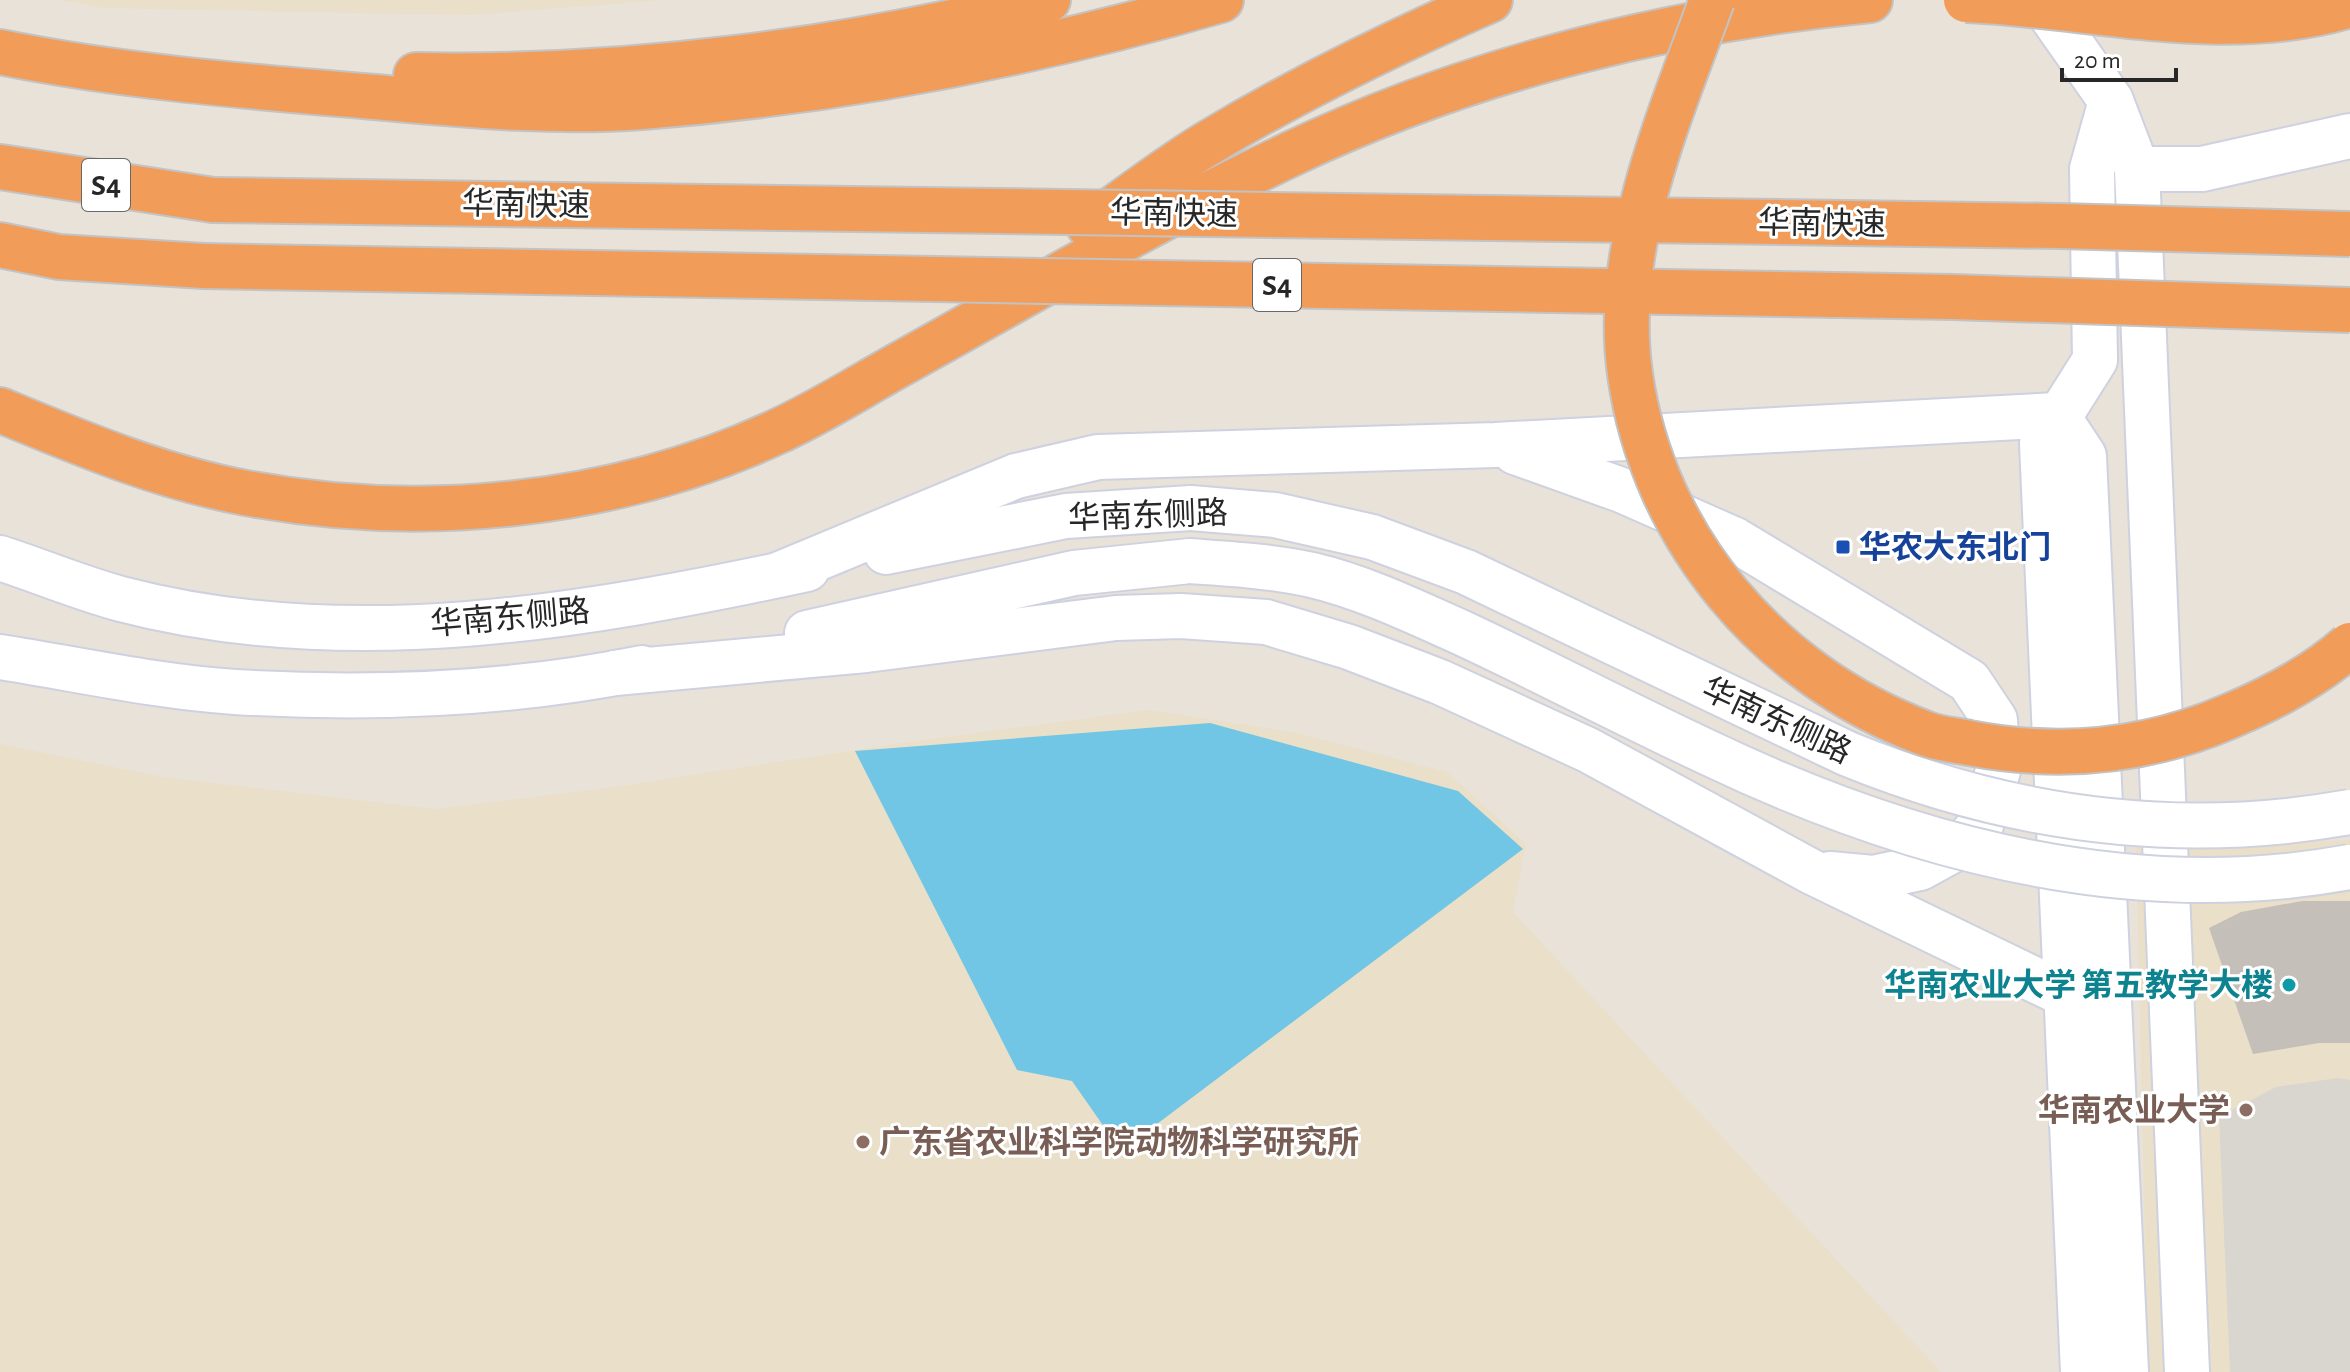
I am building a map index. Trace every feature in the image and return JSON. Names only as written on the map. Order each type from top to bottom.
[{"type":"highway","points":[[103,69],[424,75],[623,66],[737,57],[850,40],[1048,0]]},
{"type":"highway","points":[[0,52],[103,69],[464,104],[556,109],[641,107],[922,69],[1221,0]]},
{"type":"highway","points":[[840,397],[1208,143],[1386,46],[1490,0]]},
{"type":"highway","points":[[0,410],[94,449],[244,493],[382,508],[460,508],[598,489],[664,475],[777,432],[1213,192],[1298,150],[1436,94],[1722,9],[1870,0]]},
{"type":"highway","points":[[1966,0],[2223,21],[2287,17],[2350,5]]},
{"type":"highway","points":[[1722,9],[1657,149],[1637,227],[1627,301],[1630,373],[1645,447],[1673,511],[1704,565],[1750,622],[1803,669],[1855,701],[1926,734],[2000,749],[2067,754],[2142,745],[2207,726],[2276,697],[2350,645]]},
{"type":"highway","name":"华南快速","points":[[0,167],[213,200],[2059,226],[2350,234]]},
{"type":"highway","name":"S4","points":[[0,245],[59,257],[204,266],[1937,297],[2350,310]]},
{"type":"street","points":[[2040,0],[2111,101],[2137,169],[2187,1372]]},
{"type":"street","points":[[2083,1372],[2042,444],[2057,415],[2095,360],[2092,169],[2111,101]]},
{"type":"street","points":[[2137,169],[2202,169],[2350,136]]},
{"type":"street","points":[[780,574],[1016,476],[1098,457],[1495,445],[2057,415]]},
{"type":"street","points":[[2057,415],[2084,456],[2126,1372]]},
{"type":"street","points":[[1495,445],[1624,491],[1735,540],[1969,681],[1995,720],[1998,771],[1981,825],[1962,845],[1920,868],[1873,878],[1812,872]]},
{"type":"street","name":"华南东侧路","points":[[0,558],[121,599],[152,605],[270,624],[369,628],[564,614],[682,596],[1066,516],[1191,508],[1275,515],[1372,537],[1466,572],[1835,748],[1909,779],[1965,794],[2125,823],[2210,828],[2269,825],[2350,812]]},
{"type":"street","name":"华南东侧路","points":[[0,657],[233,692],[411,695],[497,690],[615,673],[1074,573],[1190,561],[1257,566],[1313,576],[1402,606],[1795,792],[1897,830],[1972,853],[2053,868],[2148,878],[2223,880],[2350,867]]},
{"type":"street","points":[[615,673],[866,650],[1116,618],[1181,616],[1266,622],[1349,647],[1440,682],[1561,738],[1812,872],[2066,995],[2109,1007]]},
{"type":"shaded area","points":[[60,0],[663,0],[468,15],[103,8]]},
{"type":"shaded area","name":"广东省农业科学院动物科学研究所","points":[[1149,710],[1297,733],[1447,772],[1526,844],[1513,912],[1941,1372],[0,1372],[0,744],[163,777],[435,809],[608,788],[902,743]]},
{"type":"shaded area","name":"华南农业大学","points":[[2350,840],[2350,1372],[2148,1372],[2136,848]]},
{"type":"shaded area","points":[[2338,1078],[2350,1080],[2350,1372],[2230,1372],[2219,1117],[2276,1087]]},
{"type":"water","points":[[1210,723],[1458,791],[1523,849],[1121,1151],[1072,1081],[1017,1070],[855,751]]},
{"type":"building","name":"华南农业大学 第五教学大楼","points":[[2302,901],[2350,901],[2350,1043],[2319,1043],[2253,1054],[2209,928],[2241,912]]},
{"type":"place","name":"华农大东北门","points":[[1843,547]]},
{"type":"place","name":"华南农业大学 第五教学大楼","points":[[2289,985]]},
{"type":"place","name":"华南农业大学","points":[[2246,1110]]},
{"type":"place","name":"广东省农业科学院动物科学研究所","points":[[863,1142]]}]
